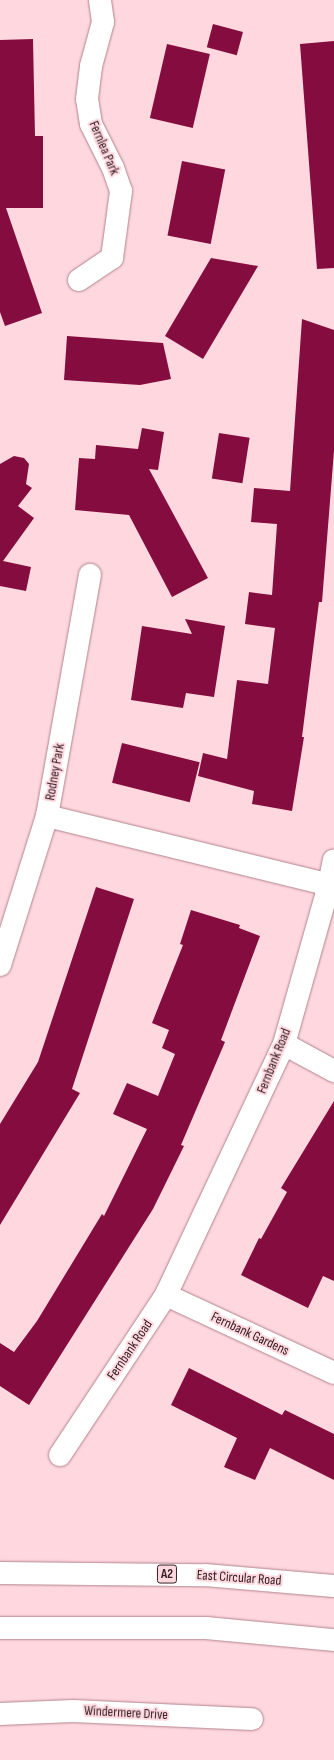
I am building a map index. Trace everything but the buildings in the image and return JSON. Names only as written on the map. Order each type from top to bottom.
[{"type":"main road","name":"Fernlea Park","points":[[79,280],[112,258],[121,191],[113,168],[91,124],[87,99],[91,66],[103,22],[100,0]]},
{"type":"main road","name":"Rodney Park","points":[[0,965],[47,816],[90,575]]},
{"type":"main road","points":[[47,816],[329,885]]},
{"type":"main road","name":"Fernbank Road","points":[[60,1456],[166,1295],[284,1044],[329,885],[334,860]]},
{"type":"main road","points":[[284,1044],[334,1071]]},
{"type":"main road","name":"Fernbank Gardens","points":[[166,1295],[334,1373]]},
{"type":"main road","name":"East Circular Road","points":[[0,1573],[206,1575],[334,1586]]},
{"type":"main road","points":[[0,1628],[206,1628],[334,1640]]},
{"type":"main road","name":"Windermere Drive","points":[[0,1714],[73,1711],[252,1719]]}]
